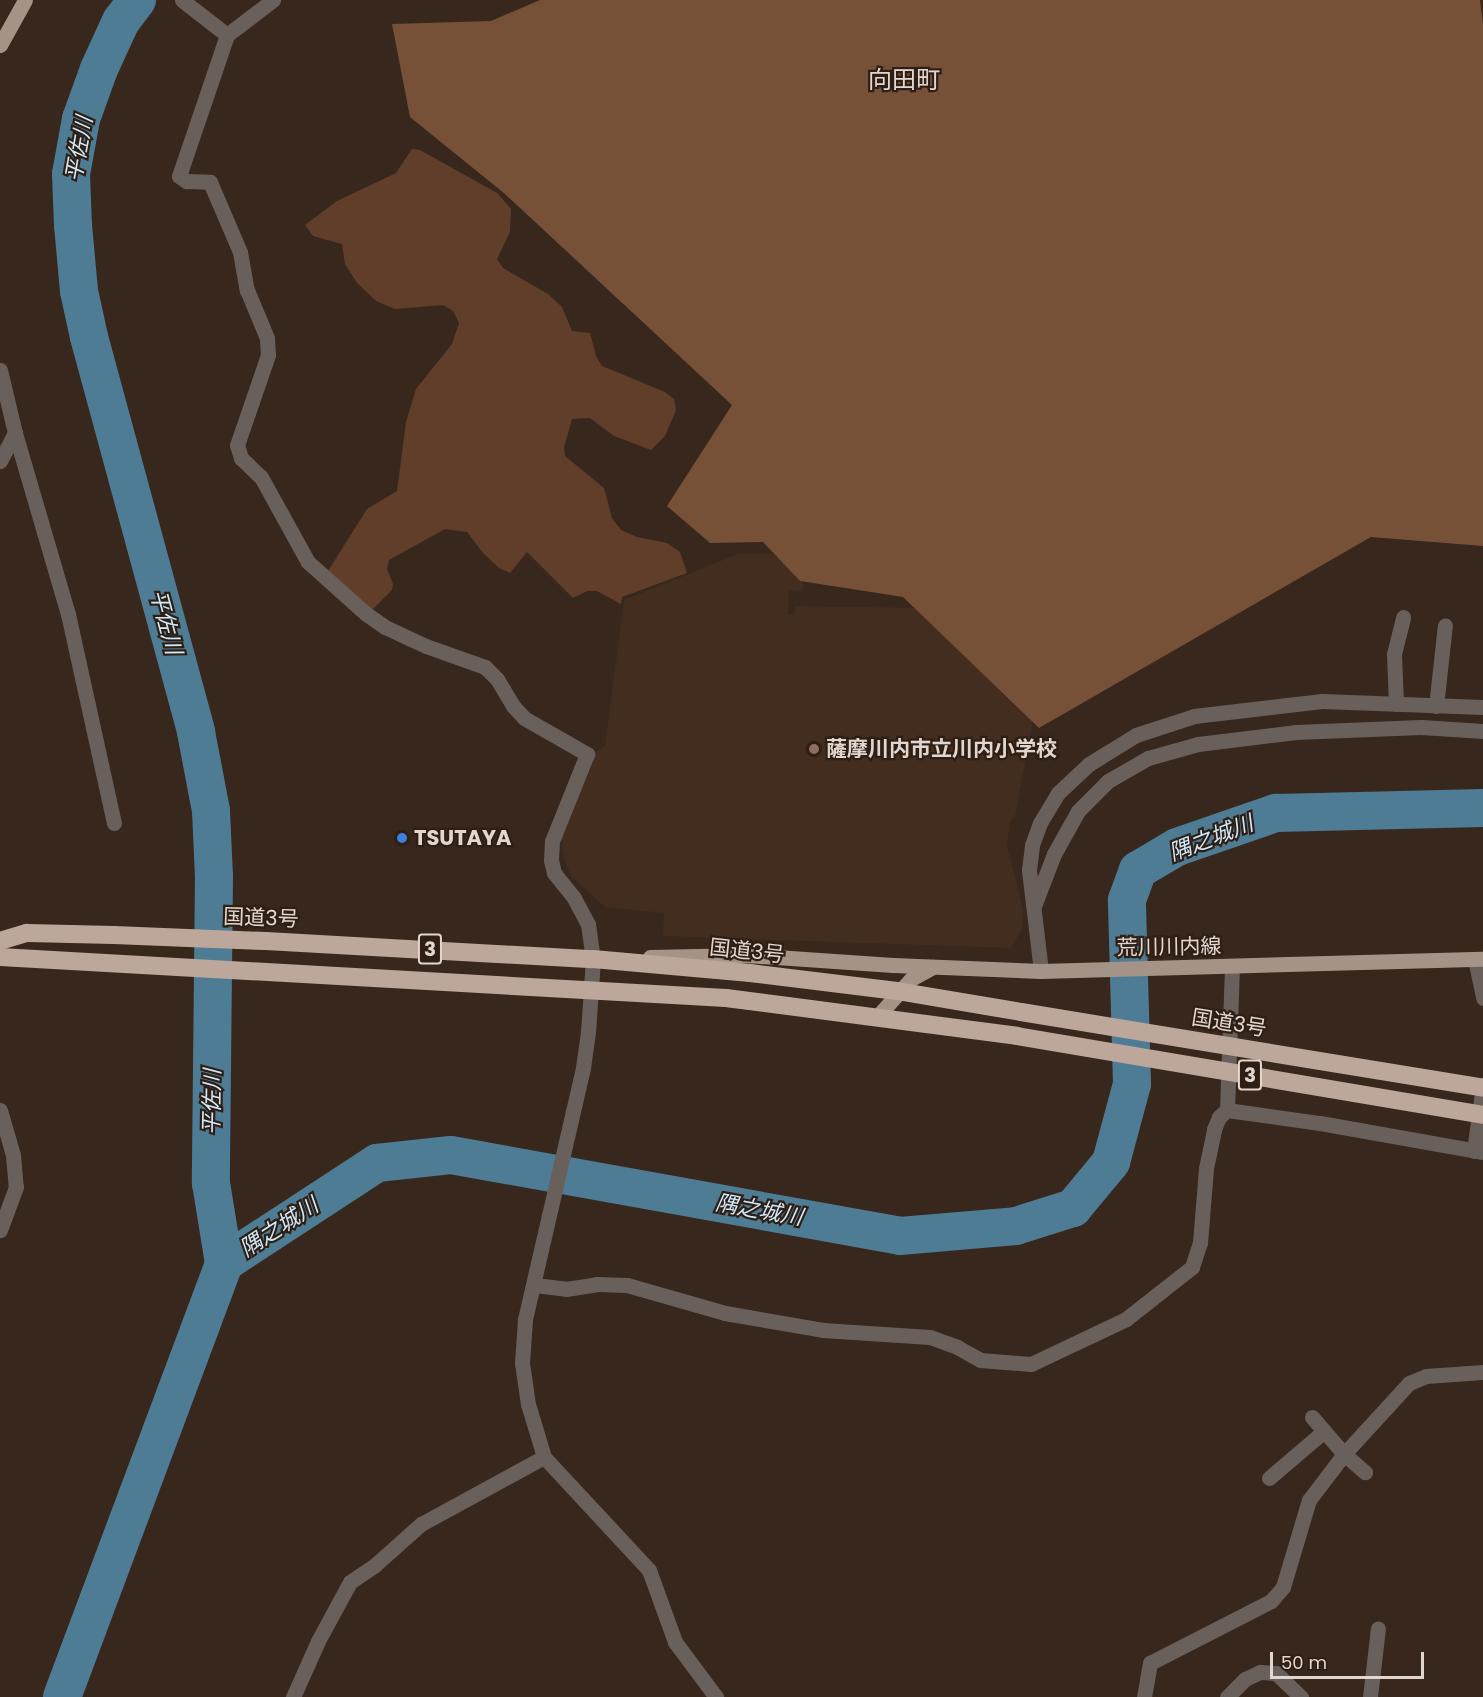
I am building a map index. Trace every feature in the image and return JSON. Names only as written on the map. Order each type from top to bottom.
[{"type":"highway","name":"国道3号","points":[[0,940],[27,933],[266,940],[593,959],[750,973],[897,991],[1483,1086]]},
{"type":"highway","name":"3","points":[[0,957],[281,975],[591,989],[726,998],[1017,1036],[1483,1115]]},
{"type":"main road","points":[[0,45],[25,0]]},
{"type":"main road","name":"荒川川内線","points":[[593,959],[746,955],[893,965],[1041,971],[1232,968],[1479,959]]},
{"type":"main road","points":[[876,1018],[897,991],[911,979],[936,966]]},
{"type":"street","points":[[182,0],[227,35]]},
{"type":"street","points":[[273,0],[227,35],[179,176],[186,182],[210,182],[240,252],[247,290],[267,338],[268,355],[237,444],[241,458],[261,477],[308,562],[365,613],[385,627],[426,646],[485,667],[497,678],[513,706],[524,718],[586,754],[552,841],[550,860],[554,873],[574,898],[588,924],[593,959],[583,1068],[536,1282],[525,1320],[522,1363],[528,1404],[544,1457],[649,1570],[675,1642],[716,1697]]},
{"type":"street","points":[[0,370],[15,433],[68,614],[114,823]]},
{"type":"street","points":[[0,461],[15,433]]},
{"type":"street","points":[[1396,704],[1394,654],[1397,636],[1404,617]]},
{"type":"street","points":[[1436,706],[1445,625]]},
{"type":"street","points":[[1041,971],[1032,912],[1029,870],[1032,845],[1040,823],[1058,793],[1089,764],[1136,735],[1194,716],[1322,701],[1483,707]]},
{"type":"street","points":[[1032,912],[1054,854],[1078,811],[1108,781],[1148,758],[1198,744],[1296,732],[1421,727],[1483,731]]},
{"type":"street","points":[[1479,959],[1483,998]]},
{"type":"street","points":[[536,1282],[566,1289],[596,1284],[627,1286],[725,1313],[823,1330],[930,1337],[957,1347],[980,1360],[1031,1364],[1048,1358],[1126,1320],[1192,1267],[1200,1243],[1206,1168],[1214,1129],[1219,1117],[1227,1110],[1232,968]]},
{"type":"street","points":[[1227,1110],[1320,1123],[1478,1151],[1483,1086]]},
{"type":"street","points":[[0,1110],[13,1155],[15,1187],[0,1230]]},
{"type":"street","points":[[1144,1697],[1150,1663],[1270,1601],[1283,1587],[1309,1500],[1344,1454],[1409,1383],[1426,1376],[1483,1372]]},
{"type":"street","points":[[1312,1417],[1344,1454],[1365,1472]]},
{"type":"street","points":[[1269,1478],[1324,1431]]},
{"type":"street","points":[[293,1697],[318,1641],[350,1582],[375,1565],[421,1524],[544,1457]]},
{"type":"street","points":[[1370,1697],[1378,1628]]},
{"type":"street","points":[[1227,1697],[1245,1680],[1260,1672],[1276,1673],[1301,1697]]},
{"type":"shaded area","points":[[540,0],[1480,0],[1483,24],[1483,546],[1371,537],[1039,728],[903,597],[800,581],[763,542],[710,543],[667,506],[732,405],[505,194],[410,117],[392,24],[491,21]]},
{"type":"shaded area","points":[[412,149],[420,150],[497,193],[511,209],[510,232],[497,259],[503,268],[548,294],[562,307],[572,331],[590,333],[596,356],[602,366],[665,392],[674,399],[676,410],[665,436],[651,450],[614,436],[590,418],[572,419],[564,447],[565,456],[604,488],[612,518],[621,530],[637,537],[667,543],[680,552],[687,573],[622,597],[621,604],[597,591],[587,591],[573,598],[527,552],[510,573],[499,568],[483,553],[467,532],[445,529],[389,560],[387,569],[393,584],[392,590],[372,610],[328,571],[367,509],[397,491],[406,422],[416,389],[452,344],[459,323],[453,311],[443,305],[395,309],[376,301],[357,283],[345,264],[342,244],[313,236],[305,225],[337,201],[396,173]]},
{"type":"shaded area","name":"薩摩川内市立川内小学校","points":[[806,553],[802,591],[789,590],[788,615],[794,615],[795,606],[922,608],[1037,698],[1015,817],[1010,821],[1007,846],[1023,910],[1022,929],[1011,948],[663,936],[664,913],[605,907],[571,876],[564,859],[560,836],[595,752],[605,746],[624,600],[738,554]]},
{"type":"waterway","name":"平佐川","points":[[137,0],[121,21],[99,69],[81,119],[71,174],[73,225],[79,291],[89,337],[196,732],[211,811],[214,876],[211,1183],[224,1263]]},
{"type":"waterway","name":"隅之城川","points":[[62,1697],[224,1263],[377,1163],[451,1155],[900,1236],[1016,1226],[1073,1208],[1111,1162],[1132,1084],[1127,900],[1138,870],[1177,847],[1276,813],[1483,808]]},
{"type":"place","name":"薩摩川内市立川内小学校","points":[[814,749]]},
{"type":"place","name":"TSUTAYA","points":[[402,838]]},
{"type":"district","name":"向田町","points":[[904,80]]}]
